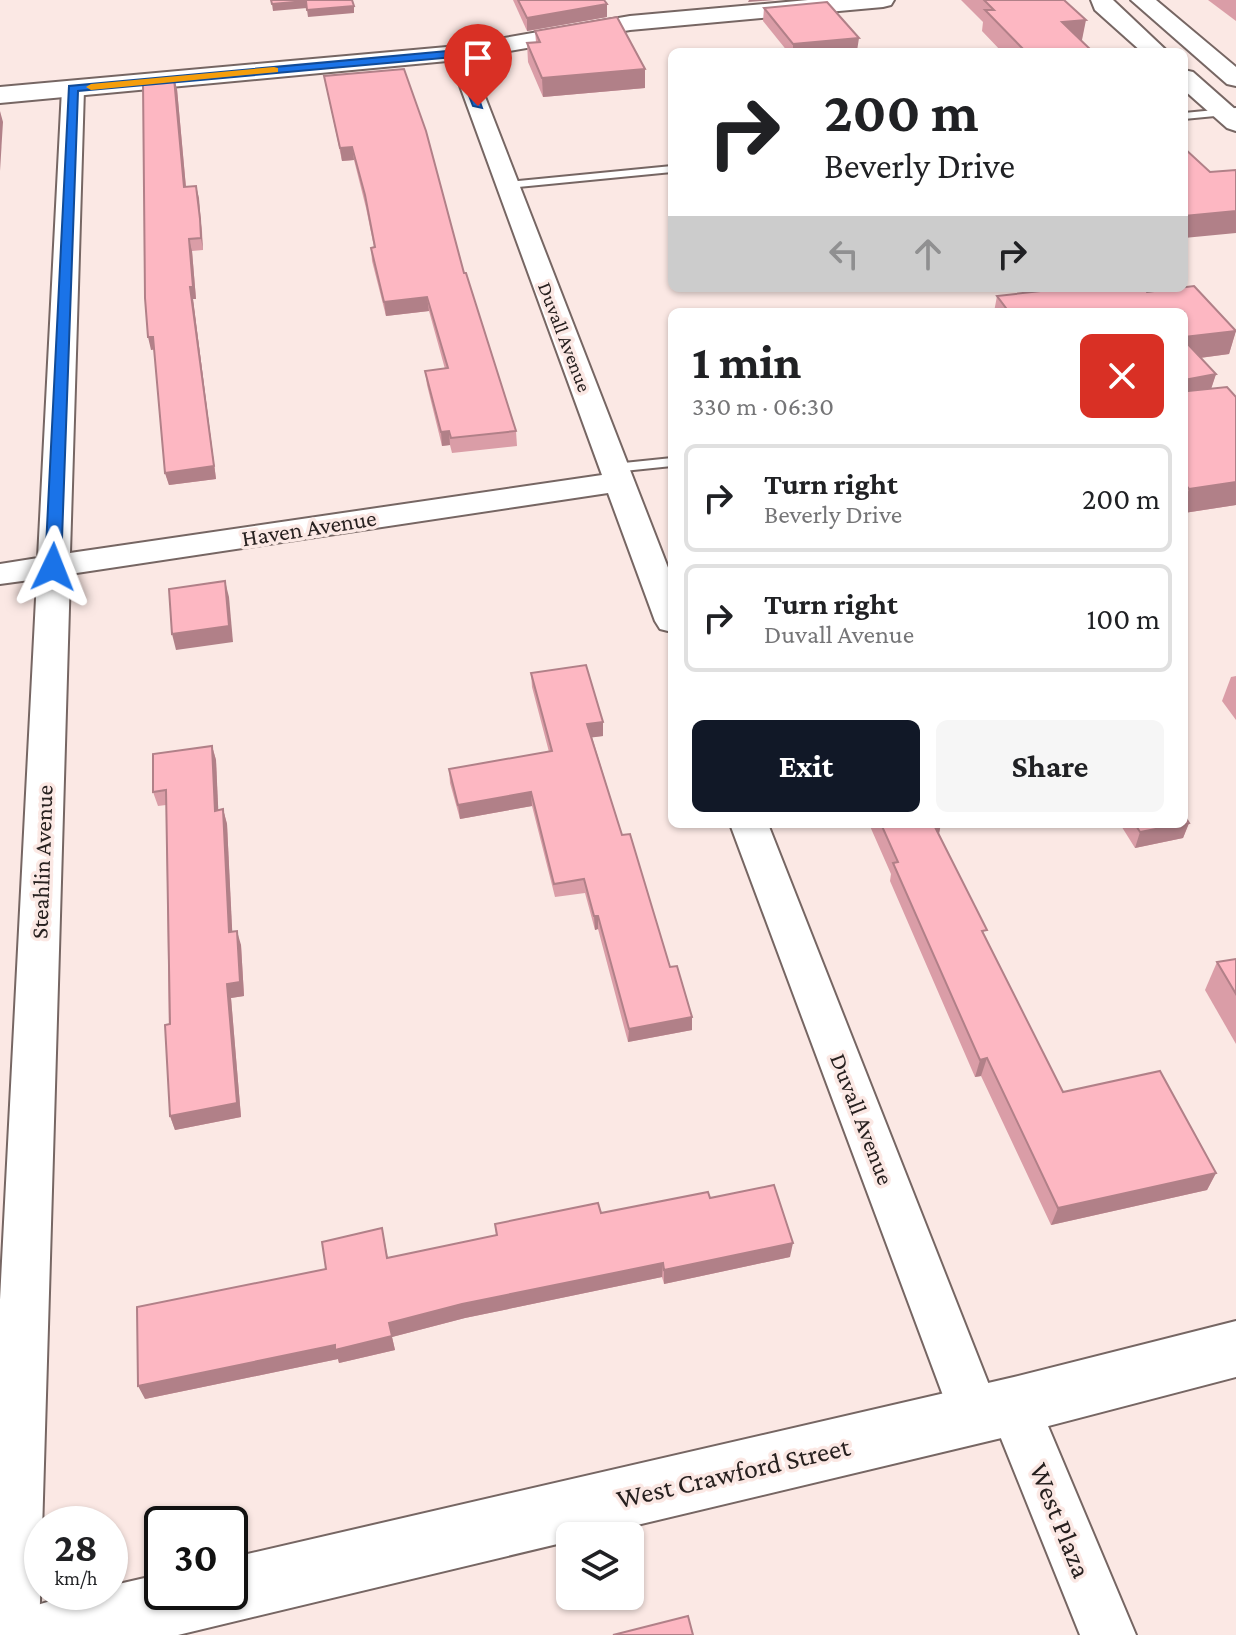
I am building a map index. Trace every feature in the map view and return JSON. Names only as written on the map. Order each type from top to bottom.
[{"type":"street","points":[[0,95],[458,53],[630,23],[783,4],[883,0]]},
{"type":"street","points":[[1102,0],[1103,5],[1151,48]]},
{"type":"street","points":[[1142,0],[1236,79]]},
{"type":"street","name":"Duvall Avenue","points":[[458,53],[668,611]]},
{"type":"street","points":[[1188,80],[1232,115]]},
{"type":"street","name":"Steahlin Avenue","points":[[11,1635],[73,89]]},
{"type":"street","name":"Haven Avenue","points":[[0,574],[616,475]]},
{"type":"street","name":"Duvall Avenue","points":[[751,828],[994,1410]]},
{"type":"street","name":"West Crawford Street","points":[[248,1586],[994,1410],[1236,1349]]},
{"type":"street","name":"West Plaza","points":[[994,1410],[1108,1635]]},
{"type":"street","points":[[42,1635],[147,1610]]},
{"type":"lane","points":[[1188,116],[1232,115]]},
{"type":"lane","points":[[507,185],[668,169]]},
{"type":"lane","points":[[616,475],[668,463]]},
{"type":"building","points":[[271,0],[352,0],[354,6],[307,10],[306,1],[272,4]]},
{"type":"building","points":[[518,0],[604,0],[607,4],[527,18]]},
{"type":"building","points":[[984,0],[1064,0],[1086,20],[1062,22],[1089,48],[1022,48],[985,10],[994,10]]},
{"type":"building","points":[[827,2],[859,38],[793,44],[764,8]]},
{"type":"building","points":[[617,17],[645,69],[542,78],[527,43],[540,42],[535,31]]},
{"type":"building","points":[[404,69],[426,131],[464,273],[516,431],[451,438],[449,431],[441,432],[425,371],[448,368],[427,297],[384,302],[371,248],[375,247],[365,195],[352,147],[340,148],[324,76]]},
{"type":"building","points":[[174,78],[184,187],[196,186],[200,219],[201,238],[189,239],[193,287],[190,287],[214,466],[165,473],[153,337],[148,337],[145,298],[143,81]]},
{"type":"building","points":[[1188,152],[1210,172],[1236,170],[1236,211],[1188,216]]},
{"type":"building","points":[[1194,286],[1236,331],[1188,337],[1188,308],[1006,308],[997,296],[1032,292],[1188,292],[1188,287]]},
{"type":"building","points":[[1188,344],[1216,374],[1189,379],[1189,391],[1227,387],[1236,397],[1236,482],[1189,489]]},
{"type":"building","points":[[225,581],[229,626],[172,634],[169,589]]},
{"type":"building","points":[[586,665],[603,722],[587,724],[622,835],[630,834],[670,967],[677,966],[692,1017],[629,1029],[598,916],[594,916],[584,879],[554,884],[531,792],[458,805],[449,769],[552,751],[531,673]]},
{"type":"building","points":[[212,746],[215,811],[223,809],[229,932],[237,931],[240,982],[227,984],[237,1103],[170,1116],[165,1025],[170,1024],[166,790],[153,792],[153,754]]},
{"type":"building","points":[[883,828],[936,828],[987,930],[982,931],[1063,1092],[1160,1071],[1216,1173],[1058,1208],[987,1058],[980,1060],[893,863],[898,862]]},
{"type":"building","points":[[1138,828],[1161,828],[1140,832]]},
{"type":"building","points":[[1236,959],[1236,994],[1217,962]]},
{"type":"building","points":[[774,1185],[793,1243],[664,1270],[663,1263],[462,1304],[389,1323],[392,1336],[335,1350],[335,1345],[138,1386],[137,1307],[326,1269],[322,1242],[382,1228],[387,1258],[497,1235],[495,1224],[598,1203],[601,1213],[708,1192],[710,1198]]},
{"type":"building","points":[[688,1616],[693,1635],[613,1635]]},
{"type":"slow traffic","points":[[91,87],[274,70]]},
{"type":"route","points":[[53,567],[73,89],[458,53],[478,106]]}]
